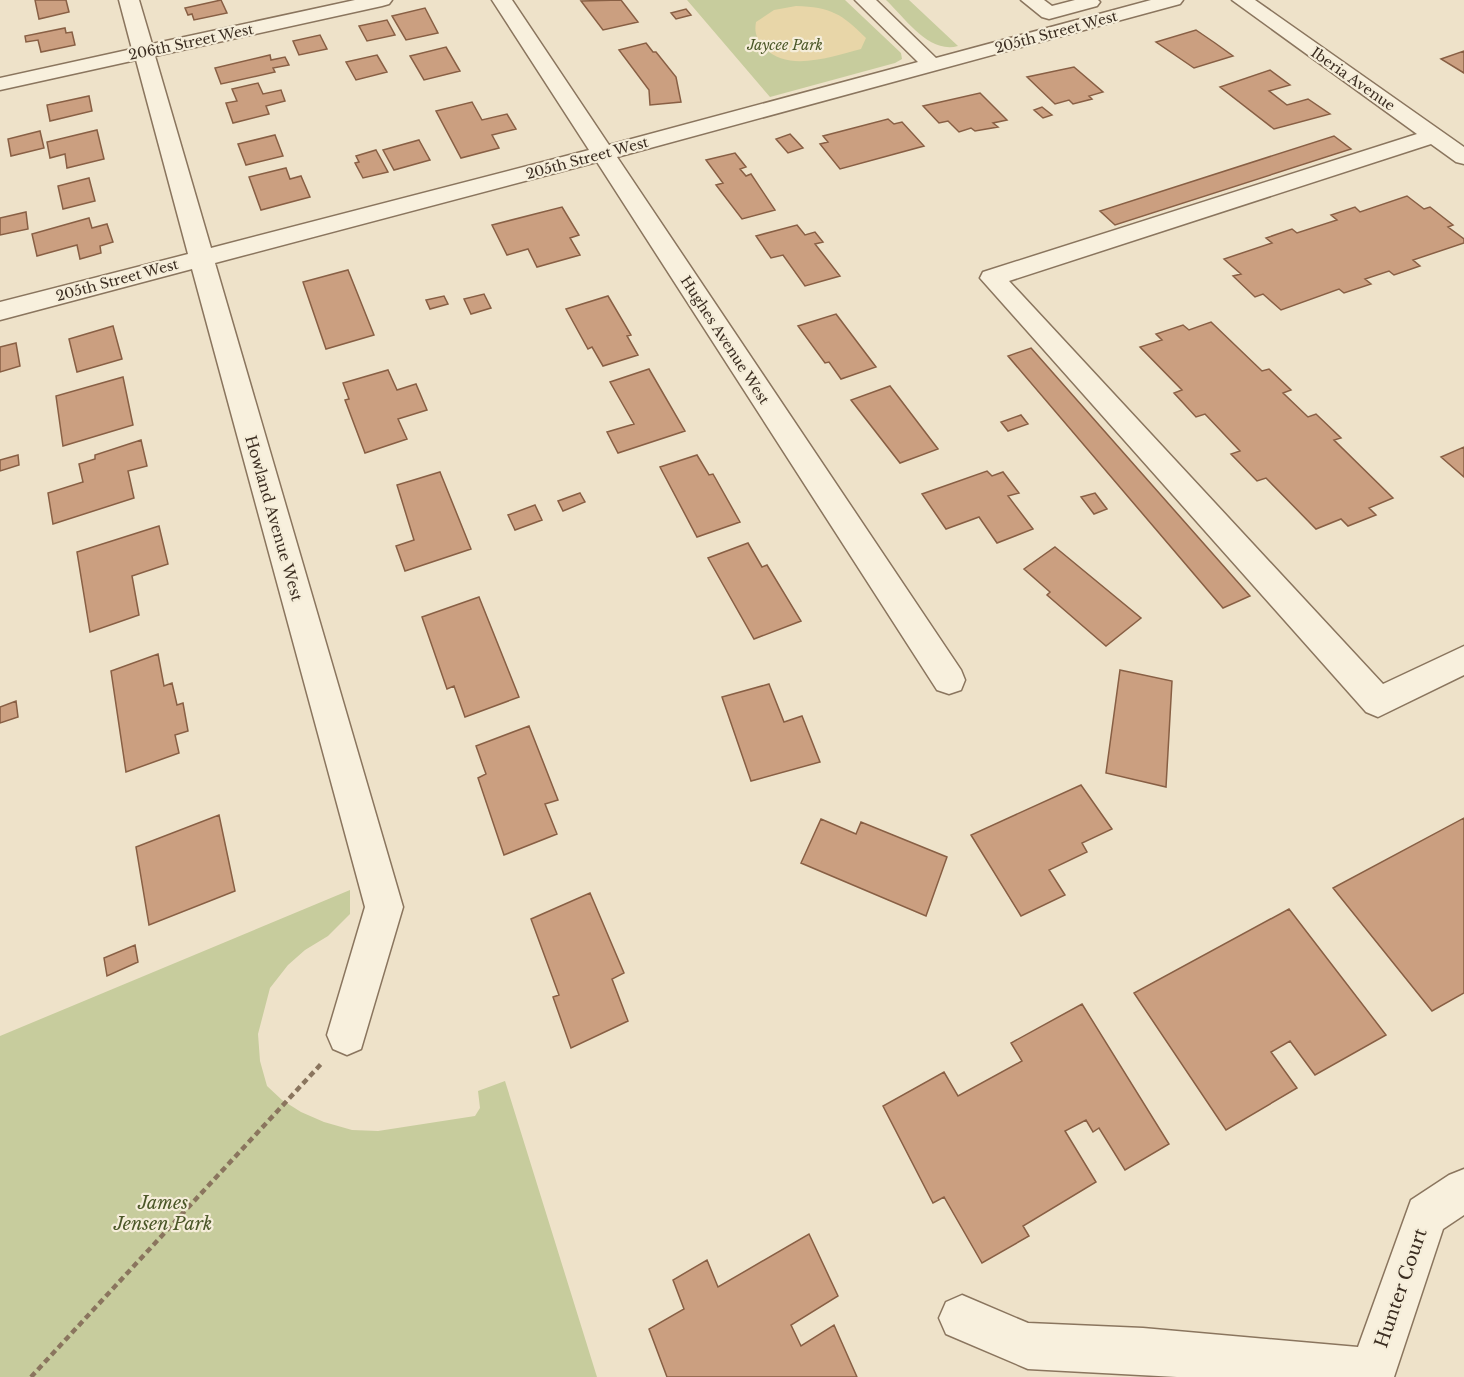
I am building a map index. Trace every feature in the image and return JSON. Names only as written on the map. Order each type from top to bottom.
[{"type":"street","name":"Howland Avenue West","points":[[129,0],[384,907],[347,1035]]},
{"type":"street","name":"206th Street West","points":[[0,84],[382,0]]},
{"type":"street","name":"Hughes Avenue West","points":[[502,0],[949,680]]},
{"type":"street","points":[[865,0],[932,65]]},
{"type":"street","points":[[1031,0],[1049,12],[1095,0]]},
{"type":"street","name":"205th Street West","points":[[0,311],[602,154],[1173,0]]},
{"type":"street","name":"Iberia Avenue","points":[[1242,0],[1464,157]]},
{"type":"street","points":[[1434,136],[992,278],[1378,702],[1464,660]]},
{"type":"street","name":"Hunter Court","points":[[962,1318],[1028,1346],[1143,1351],[1373,1371],[1426,1215],[1464,1190]]},
{"type":"path","points":[[31,1377],[347,1035]]},
{"type":"green space","name":"Jaycee Park","points":[[687,0],[845,0],[901,53],[902,59],[895,63],[770,97]]},
{"type":"green space","points":[[886,0],[909,0],[958,46],[937,45],[928,40]]},
{"type":"green space","name":"James Jensen Park","points":[[350,890],[350,914],[328,936],[305,950],[288,965],[270,988],[258,1034],[260,1061],[267,1086],[282,1100],[301,1112],[324,1122],[352,1130],[378,1131],[475,1116],[480,1108],[478,1091],[505,1081],[597,1377],[0,1377],[0,1036]]},
{"type":"sand","points":[[796,6],[827,10],[843,18],[866,38],[861,49],[811,60],[786,60],[775,56],[758,39],[755,30],[756,22],[774,10]]},
{"type":"building","points":[[35,0],[66,0],[69,12],[39,19]]},
{"type":"building","points":[[221,0],[227,13],[194,20],[192,14],[188,15],[185,8]]},
{"type":"building","points":[[621,0],[638,22],[603,30],[581,1]]},
{"type":"building","points":[[425,8],[438,33],[406,40],[392,16]]},
{"type":"building","points":[[686,9],[691,15],[676,19],[671,13]]},
{"type":"building","points":[[387,20],[395,35],[367,41],[359,26]]},
{"type":"building","points":[[65,28],[66,33],[72,32],[75,45],[41,52],[38,40],[26,42],[25,36]]},
{"type":"building","points":[[1196,30],[1233,56],[1194,68],[1156,42]]},
{"type":"building","points":[[320,35],[327,49],[299,55],[293,41]]},
{"type":"building","points":[[646,43],[676,77],[681,102],[650,105],[649,90],[619,50]]},
{"type":"building","points":[[446,47],[460,71],[424,80],[410,56]]},
{"type":"building","points":[[1464,51],[1464,73],[1441,59]]},
{"type":"building","points":[[270,55],[271,60],[285,57],[289,65],[273,68],[275,72],[221,84],[215,68]]},
{"type":"building","points":[[377,55],[387,72],[356,80],[346,62]]},
{"type":"building","points":[[1074,67],[1103,92],[1089,96],[1092,99],[1073,104],[1069,100],[1055,104],[1027,77]]},
{"type":"building","points":[[1270,70],[1290,85],[1269,91],[1287,105],[1308,99],[1330,114],[1274,129],[1220,87]]},
{"type":"building","points":[[258,83],[263,94],[281,90],[285,101],[266,106],[269,114],[233,123],[226,103],[237,101],[232,89]]},
{"type":"building","points":[[980,93],[1007,120],[993,123],[998,127],[975,131],[971,128],[959,132],[948,121],[939,123],[923,106]]},
{"type":"building","points":[[89,96],[92,111],[50,121],[47,105]]},
{"type":"building","points":[[472,102],[482,120],[507,114],[516,129],[492,135],[499,148],[461,158],[436,111]]},
{"type":"building","points":[[1042,107],[1052,115],[1043,118],[1034,110]]},
{"type":"building","points":[[888,119],[894,124],[902,122],[924,146],[840,169],[820,144],[828,142],[823,136]]},
{"type":"building","points":[[97,130],[104,159],[67,168],[65,154],[50,158],[47,142]]},
{"type":"building","points":[[40,131],[44,148],[11,156],[8,139]]},
{"type":"building","points":[[790,134],[803,148],[788,153],[776,139]]},
{"type":"building","points":[[275,135],[283,156],[246,165],[238,144]]},
{"type":"building","points":[[1334,136],[1351,149],[1115,225],[1100,211]]},
{"type":"building","points":[[419,140],[430,160],[394,170],[383,150]]},
{"type":"building","points":[[376,150],[388,172],[363,178],[355,163],[359,162],[356,156]]},
{"type":"building","points":[[735,153],[746,167],[740,169],[746,176],[751,174],[775,210],[742,219],[716,185],[723,183],[706,160]]},
{"type":"building","points":[[286,168],[290,179],[301,176],[310,197],[261,210],[249,177]]},
{"type":"building","points":[[89,178],[95,201],[63,209],[58,186]]},
{"type":"building","points":[[1407,196],[1424,209],[1430,207],[1453,225],[1448,227],[1464,239],[1464,243],[1413,260],[1420,266],[1394,275],[1389,271],[1365,279],[1371,284],[1344,293],[1339,289],[1281,310],[1263,294],[1255,297],[1233,276],[1241,274],[1224,259],[1272,243],[1266,238],[1292,229],[1297,233],[1337,220],[1331,215],[1355,207],[1360,212]]},
{"type":"building","points":[[562,207],[579,235],[570,238],[580,255],[537,267],[528,249],[507,255],[492,225]]},
{"type":"building","points":[[26,212],[28,229],[0,235],[0,218]]},
{"type":"building","points":[[89,218],[92,228],[107,224],[113,242],[100,246],[101,253],[80,259],[77,245],[37,256],[32,234]]},
{"type":"building","points":[[797,225],[805,235],[815,232],[823,242],[815,244],[840,276],[805,286],[783,255],[771,258],[756,236]]},
{"type":"building","points":[[348,270],[374,335],[326,349],[303,282]]},
{"type":"building","points":[[484,294],[491,308],[471,314],[464,299]]},
{"type":"building","points":[[444,296],[448,304],[430,309],[426,300]]},
{"type":"building","points":[[608,296],[631,335],[627,336],[638,355],[603,366],[592,347],[588,349],[566,309]]},
{"type":"building","points":[[836,314],[876,367],[841,379],[829,362],[825,363],[798,326]]},
{"type":"building","points":[[1211,322],[1262,371],[1269,369],[1291,390],[1283,393],[1308,417],[1316,414],[1341,438],[1334,440],[1393,498],[1369,508],[1376,515],[1348,526],[1341,519],[1316,529],[1266,478],[1257,481],[1231,454],[1240,451],[1205,414],[1196,417],[1174,393],[1182,390],[1140,347],[1162,340],[1156,334],[1183,325],[1189,330]]},
{"type":"building","points":[[113,326],[122,359],[77,372],[69,339]]},
{"type":"building","points":[[16,343],[20,366],[0,372],[0,347]]},
{"type":"building","points":[[1031,348],[1250,596],[1223,608],[1008,356]]},
{"type":"building","points":[[649,369],[685,431],[618,453],[607,432],[634,424],[610,382]]},
{"type":"building","points":[[388,370],[397,390],[416,384],[427,410],[398,419],[407,439],[365,453],[345,400],[349,399],[343,383]]},
{"type":"building","points":[[123,377],[133,425],[63,446],[56,396]]},
{"type":"building","points":[[890,386],[938,449],[900,463],[851,400]]},
{"type":"building","points":[[1021,415],[1028,424],[1008,431],[1001,422]]},
{"type":"building","points":[[141,440],[147,466],[128,471],[134,498],[53,524],[48,493],[83,482],[79,464],[95,459],[95,455]]},
{"type":"building","points":[[1464,447],[1464,477],[1441,457]]},
{"type":"building","points":[[18,455],[19,465],[0,471],[0,460]]},
{"type":"building","points":[[697,455],[709,475],[713,474],[740,522],[697,537],[660,467]]},
{"type":"building","points":[[987,471],[992,476],[1003,472],[1019,493],[1008,496],[1033,529],[997,543],[979,517],[946,529],[922,494]]},
{"type":"building","points":[[440,472],[471,549],[405,571],[396,546],[414,540],[397,485]]},
{"type":"building","points":[[580,493],[585,502],[563,511],[558,501]]},
{"type":"building","points":[[1095,493],[1107,509],[1094,514],[1081,497]]},
{"type":"building","points":[[535,505],[542,520],[515,530],[508,515]]},
{"type":"building","points":[[159,526],[168,564],[132,576],[139,615],[90,632],[77,552]]},
{"type":"building","points":[[748,543],[762,567],[767,565],[801,621],[754,639],[708,558]]},
{"type":"building","points":[[1055,547],[1141,618],[1106,646],[1047,595],[1050,592],[1024,569]]},
{"type":"building","points":[[479,597],[519,697],[465,717],[454,686],[447,689],[422,617]]},
{"type":"building","points":[[158,654],[164,686],[172,683],[177,705],[183,703],[188,731],[175,735],[179,753],[126,772],[111,671]]},
{"type":"building","points":[[1120,670],[1172,681],[1166,787],[1106,773]]},
{"type":"building","points":[[769,684],[784,722],[802,716],[820,762],[751,781],[722,697]]},
{"type":"building","points":[[16,701],[18,717],[0,723],[0,707]]},
{"type":"building","points":[[529,726],[558,800],[545,804],[557,834],[504,855],[478,778],[486,774],[476,746]]},
{"type":"building","points":[[1081,785],[1112,829],[1082,843],[1087,852],[1049,870],[1065,895],[1021,916],[971,835]]},
{"type":"building","points":[[219,815],[235,891],[149,925],[136,847]]},
{"type":"building","points":[[1464,818],[1464,993],[1432,1011],[1333,888]]},
{"type":"building","points":[[821,819],[856,834],[861,822],[947,857],[926,916],[801,863]]},
{"type":"building","points":[[590,893],[624,973],[612,979],[628,1021],[571,1048],[553,997],[559,995],[531,919]]},
{"type":"building","points":[[1289,909],[1386,1035],[1315,1075],[1290,1041],[1271,1052],[1297,1088],[1226,1130],[1134,993]]},
{"type":"building","points":[[135,945],[138,962],[107,976],[104,958]]},
{"type":"building","points":[[1082,1004],[1169,1144],[1125,1170],[1099,1128],[1093,1132],[1086,1120],[1065,1131],[1096,1182],[1023,1226],[1029,1236],[982,1263],[944,1197],[933,1203],[883,1106],[944,1072],[958,1096],[1022,1061],[1011,1043]]},
{"type":"building","points":[[809,1234],[838,1296],[791,1325],[801,1346],[834,1325],[857,1377],[667,1377],[649,1329],[684,1309],[673,1280],[707,1260],[718,1287]]}]
